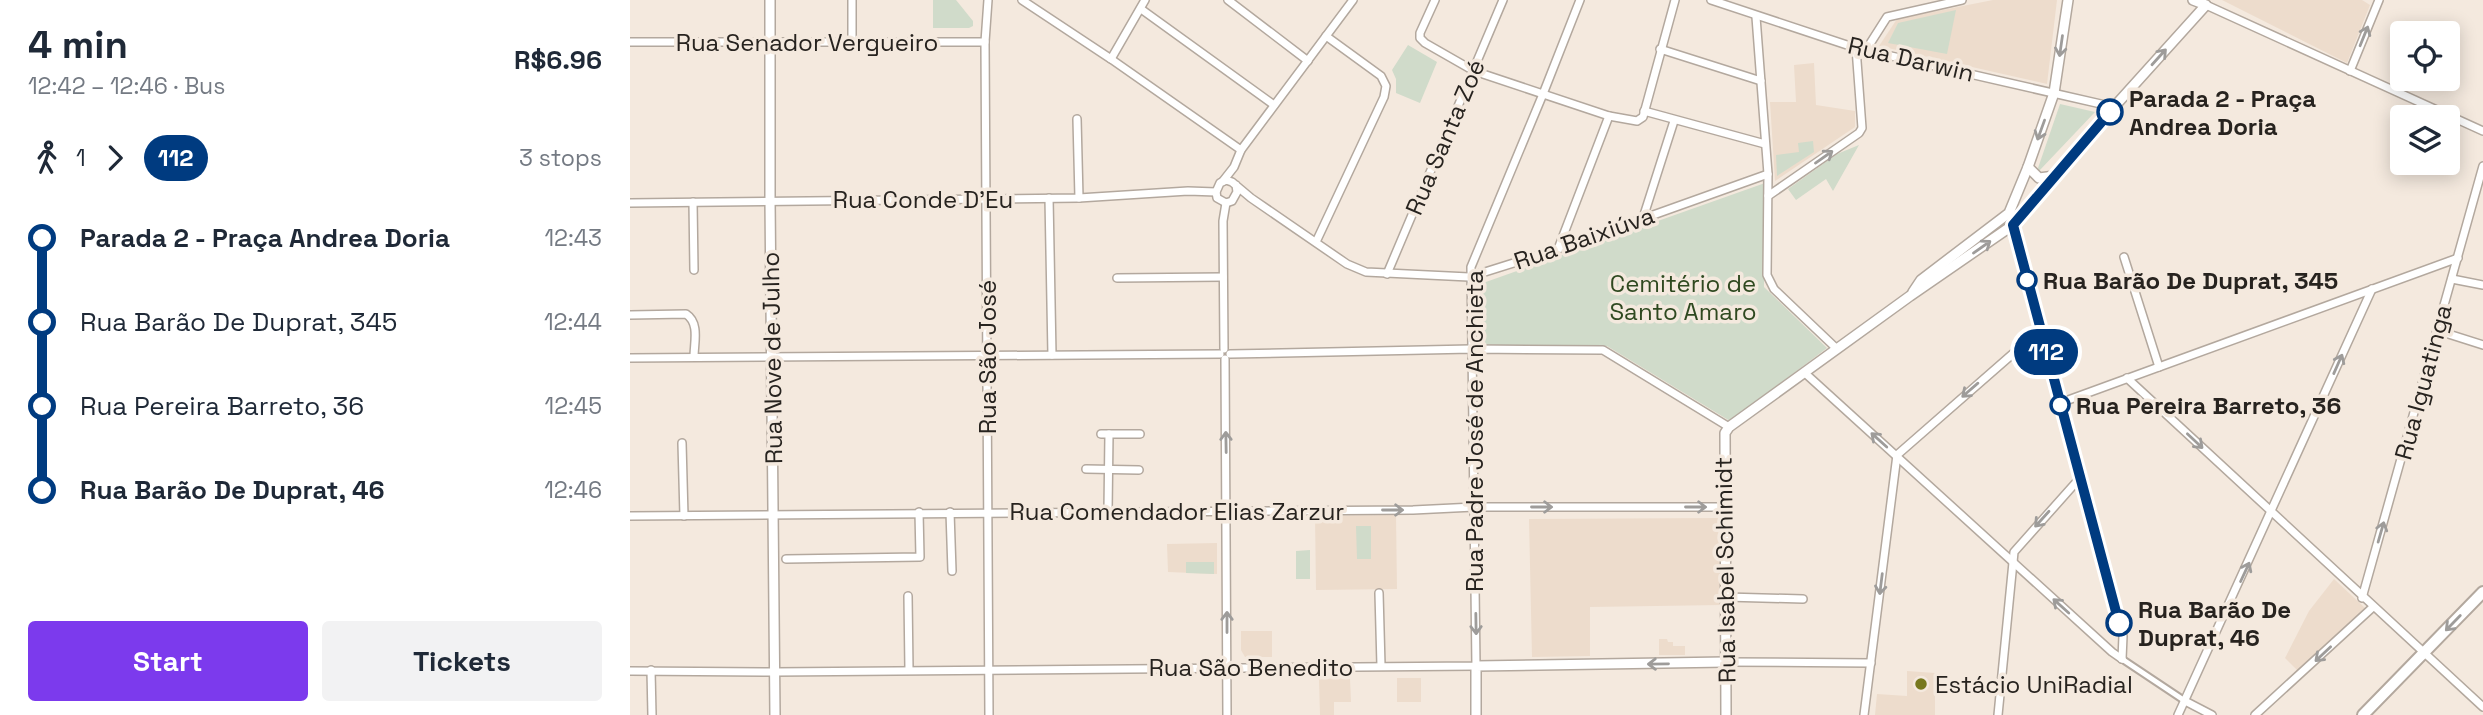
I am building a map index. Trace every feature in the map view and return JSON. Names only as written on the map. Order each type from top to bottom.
[{"type":"main road","points":[[2363,715],[2483,592]]},
{"type":"street","name":"Rua Nove de Julho","points":[[770,0],[775,715]]},
{"type":"street","points":[[852,0],[852,41]]},
{"type":"street","name":"Rua São José","points":[[988,0],[985,42],[989,715]]},
{"type":"street","points":[[1022,0],[1111,58],[1241,150]]},
{"type":"street","points":[[1111,58],[1145,0]]},
{"type":"street","points":[[1228,0],[1241,4],[1308,61]]},
{"type":"street","points":[[1226,203],[1217,198],[1216,192],[1234,167],[1241,150],[1353,0]]},
{"type":"street","points":[[1435,0],[1420,33],[1420,38],[1425,43],[1474,71],[1609,116],[1637,121],[1642,119],[1675,0]]},
{"type":"street","name":"Rua Santa Zoé","points":[[1387,274],[1503,0]]},
{"type":"street","name":"Rua Padre José de Anchieta","points":[[1476,715],[1469,277],[1473,257],[1580,0]]},
{"type":"street","name":"Rua Darwin","points":[[1711,0],[1856,48],[2114,107]]},
{"type":"street","points":[[1866,50],[1887,17],[1962,0]]},
{"type":"street","points":[[1910,296],[1921,280],[2009,213],[2054,93],[2067,0]]},
{"type":"street","points":[[2193,0],[2483,131]]},
{"type":"street","points":[[2350,71],[2379,0]]},
{"type":"street","points":[[630,358],[1603,350],[1729,427],[2013,225],[2206,5]]},
{"type":"street","points":[[1141,9],[1274,105]]},
{"type":"street","points":[[1756,16],[1768,174],[1767,275],[1770,283],[1837,349]]},
{"type":"street","points":[[1316,242],[1384,97],[1386,86],[1381,76],[1326,36]]},
{"type":"street","name":"Rua Senador Vergueiro","points":[[630,42],[985,42]]},
{"type":"street","points":[[1768,196],[1862,128],[1856,48]]},
{"type":"street","points":[[1660,49],[1760,81]]},
{"type":"street","points":[[1644,111],[1765,144]]},
{"type":"street","points":[[1558,249],[1609,116]]},
{"type":"street","points":[[1077,120],[1079,198]]},
{"type":"street","points":[[1643,218],[1674,121]]},
{"type":"street","name":"Rua Iguatinga","points":[[2362,598],[2439,331],[2483,166]]},
{"type":"street","points":[[1227,715],[1223,221],[1226,203],[1234,198],[1237,192],[1234,167]]},
{"type":"street","points":[[2028,167],[2039,178],[2055,176]]},
{"type":"street","name":"Rua Baixiúva","points":[[1251,198],[1347,264],[1366,272],[1469,277],[1558,249],[1768,174]]},
{"type":"street","points":[[1223,181],[1235,184],[1251,198]]},
{"type":"street","name":"Rua Conde D'Eu","points":[[630,203],[1079,198],[1188,191],[1216,192]]},
{"type":"street","points":[[1049,198],[1052,355]]},
{"type":"street","points":[[1234,198],[1251,198]]},
{"type":"street","points":[[693,202],[694,271]]},
{"type":"street","points":[[2009,213],[2123,636],[2122,659]]},
{"type":"street","points":[[2124,257],[2158,367]]},
{"type":"street","points":[[2060,403],[2458,258]]},
{"type":"street","points":[[1116,278],[1223,277]]},
{"type":"street","points":[[2452,279],[2483,285]]},
{"type":"street","points":[[2178,715],[2372,289]]},
{"type":"street","points":[[630,315],[687,314],[693,318],[694,358]]},
{"type":"street","points":[[1864,715],[1896,455],[2040,330]]},
{"type":"street","points":[[2439,331],[2483,345]]},
{"type":"street","points":[[1806,373],[2112,652],[2185,701],[2211,715]]},
{"type":"street","points":[[2127,378],[2483,707]]},
{"type":"street","name":"Rua Isabel Schimidt","points":[[1726,715],[1723,439],[1729,427]]},
{"type":"street","points":[[1108,511],[1109,470],[1105,434],[1140,434]]},
{"type":"street","points":[[682,443],[684,516]]},
{"type":"street","points":[[1086,469],[1139,470]]},
{"type":"street","points":[[1998,715],[2014,552],[2079,479]]},
{"type":"street","name":"Rua Comendador Elias Zarzur","points":[[630,516],[1724,507]]},
{"type":"street","points":[[786,559],[920,557],[919,512]]},
{"type":"street","points":[[950,512],[951,571]]},
{"type":"street","points":[[1380,593],[1381,666]]},
{"type":"street","points":[[908,596],[909,670]]},
{"type":"street","points":[[1726,597],[1802,599]]},
{"type":"street","points":[[2255,715],[2373,607]]},
{"type":"street","name":"Rua São Benedito","points":[[630,670],[775,672],[1726,662],[1871,663]]},
{"type":"street","points":[[651,670],[652,715]]},
{"type":"shaded area","points":[[1993,0],[2057,0],[2047,84],[1879,46],[1897,19]]},
{"type":"shaded area","points":[[2222,0],[2362,0],[2370,5],[2347,63]]},
{"type":"shaded area","points":[[1814,63],[1816,105],[1855,111],[1855,127],[1775,181],[1770,102],[1796,102],[1794,65]]},
{"type":"shaded area","points":[[1396,515],[1397,589],[1316,590],[1315,516]]},
{"type":"shaded area","points":[[1718,518],[1721,605],[1590,607],[1590,656],[1532,657],[1529,519]]},
{"type":"shaded area","points":[[1217,543],[1217,574],[1168,572],[1167,544]]},
{"type":"shaded area","points":[[2334,579],[2366,609],[2299,672],[2285,658],[2309,611]]},
{"type":"shaded area","points":[[1241,631],[1272,631],[1272,657],[1245,657],[1241,650]]},
{"type":"shaded area","points":[[1659,639],[1673,642],[1673,646],[1685,646],[1685,655],[1659,655]]},
{"type":"shaded area","name":"Estácio UniRadial","points":[[1907,671],[1935,673],[1935,715],[1875,715],[1877,694],[1907,696]]},
{"type":"shaded area","points":[[1350,678],[1351,702],[1334,702],[1334,715],[1320,715],[1319,679]]},
{"type":"shaded area","points":[[1397,678],[1421,678],[1421,702],[1397,702]]},
{"type":"green space","points":[[933,0],[956,0],[973,21],[973,26],[933,28]]},
{"type":"green space","points":[[1956,10],[1947,54],[1888,43],[1898,23]]},
{"type":"green space","points":[[1408,45],[1437,62],[1420,103],[1396,93],[1396,79],[1392,70]]},
{"type":"green space","points":[[2060,104],[2095,112],[2039,171],[2038,168]]},
{"type":"green space","points":[[1813,141],[1814,152],[1777,176],[1776,155],[1799,152],[1798,143]]},
{"type":"green space","points":[[1859,145],[1833,191],[1826,179],[1796,200],[1788,189],[1837,154]]},
{"type":"green space","name":"Cemitério de Santo Amaro","points":[[1765,183],[1764,287],[1827,348],[1730,421],[1607,346],[1480,344],[1483,283]]},
{"type":"green space","points":[[1356,526],[1371,526],[1371,559],[1357,559]]},
{"type":"green space","points":[[1310,550],[1310,579],[1296,579],[1296,551]]},
{"type":"green space","points":[[1186,562],[1214,562],[1214,574],[1186,573]]},
{"type":"bus line","name":"112","points":[[2110,112],[2013,225],[2119,623]]},
{"type":"place","name":"Parada 2 - Praça Andrea Doria","points":[[2110,112]]},
{"type":"place","name":"Rua Barão De Duprat, 345","points":[[2027,280]]},
{"type":"place","name":"Rua Pereira Barreto, 36","points":[[2060,405]]},
{"type":"place","name":"Rua Barão De Duprat, 46","points":[[2119,623]]},
{"type":"place","name":"Estácio UniRadial","points":[[1921,684]]}]
